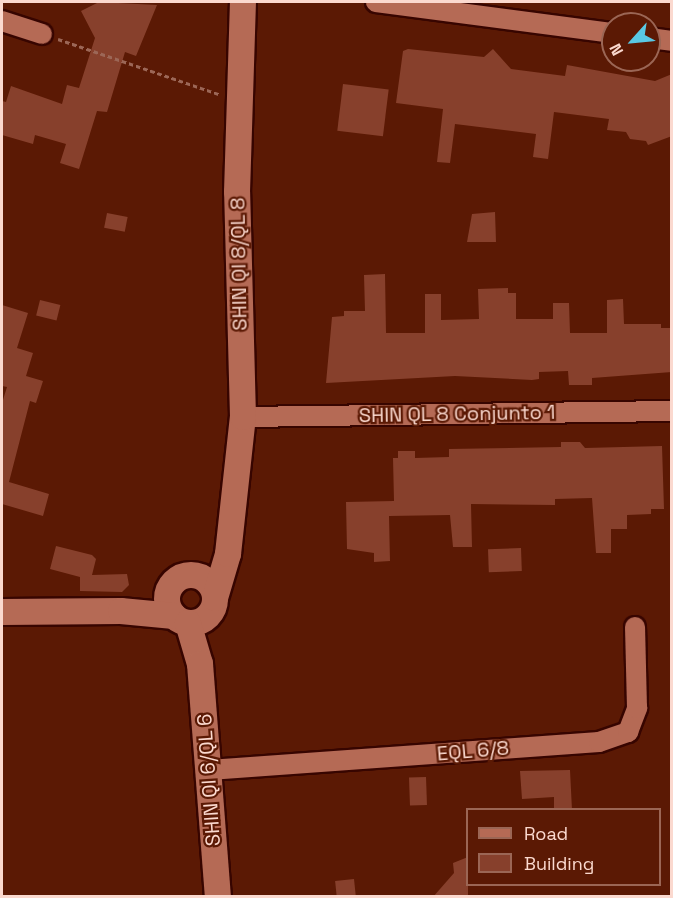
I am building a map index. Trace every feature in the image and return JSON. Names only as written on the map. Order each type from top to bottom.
[{"type":"street","name":"SHIN QI 8/QL 8","points":[[196,613],[231,527],[243,417],[238,100],[243,2]]},
{"type":"street","points":[[376,2],[601,31]]},
{"type":"street","points":[[2,21],[42,34]]},
{"type":"street","name":"SHIN QL 8 Conjunto 1","points":[[243,417],[672,411]]},
{"type":"street","points":[[121,611],[168,591],[174,582],[193,574],[231,527]]},
{"type":"street","points":[[2,612],[196,613],[212,586],[193,574]]},
{"type":"street","name":"SHIN QI 6/QL 6","points":[[168,591],[167,604],[196,613],[218,897]]},
{"type":"street","name":"EQL 6/8","points":[[209,770],[599,742],[628,732],[637,708],[635,627]]},
{"type":"path","points":[[42,34],[238,100]]},
{"type":"building","points":[[99,2],[157,5],[136,56],[125,52],[107,112],[97,111],[79,169],[60,163],[66,144],[35,135],[33,144],[2,135],[2,101],[6,102],[11,86],[62,104],[67,85],[79,88],[95,38],[81,11]]},
{"type":"building","points":[[408,49],[484,57],[493,49],[511,69],[565,76],[567,65],[655,81],[672,74],[672,136],[648,145],[646,141],[630,139],[626,132],[607,130],[609,119],[554,112],[548,159],[533,157],[536,134],[455,124],[450,163],[437,162],[443,109],[396,103],[403,51]]},
{"type":"building","points":[[343,84],[389,90],[383,136],[337,131]]},
{"type":"building","points":[[495,212],[496,242],[467,242],[472,214]]},
{"type":"building","points":[[107,213],[128,217],[125,232],[104,228]]},
{"type":"building","points":[[385,274],[386,333],[425,333],[425,294],[441,294],[441,320],[479,319],[478,289],[508,288],[508,293],[516,293],[516,319],[553,319],[553,303],[569,303],[570,333],[607,333],[607,300],[623,299],[624,324],[661,324],[661,328],[672,328],[672,372],[592,378],[592,385],[569,385],[568,371],[539,372],[539,379],[532,380],[455,376],[326,383],[332,317],[344,316],[344,311],[365,311],[364,275]]},
{"type":"building","points":[[40,300],[60,305],[57,321],[36,316]]},
{"type":"building","points":[[2,305],[28,313],[17,348],[33,353],[26,376],[43,381],[36,403],[30,401],[9,482],[49,494],[43,516],[2,504],[2,403],[7,387],[2,386]]},
{"type":"building","points":[[561,442],[580,442],[585,448],[662,446],[664,509],[651,509],[651,514],[627,515],[627,529],[611,529],[611,553],[596,553],[592,498],[555,499],[555,505],[471,504],[472,547],[453,547],[450,515],[389,516],[390,561],[374,562],[374,553],[347,549],[346,502],[394,501],[393,458],[398,458],[398,451],[415,451],[415,458],[449,457],[449,449],[561,447]]},
{"type":"building","points":[[56,546],[92,555],[96,559],[92,575],[127,574],[129,585],[122,592],[80,591],[80,577],[50,569]]},
{"type":"building","points":[[521,548],[522,571],[489,572],[488,549]]},
{"type":"building","points":[[570,770],[572,808],[554,808],[554,797],[522,799],[520,771]]},
{"type":"building","points":[[426,777],[427,805],[410,806],[409,778]]},
{"type":"building","points":[[466,858],[468,897],[433,897],[454,873],[453,863]]},
{"type":"building","points":[[354,879],[356,896],[337,896],[335,881]]}]
